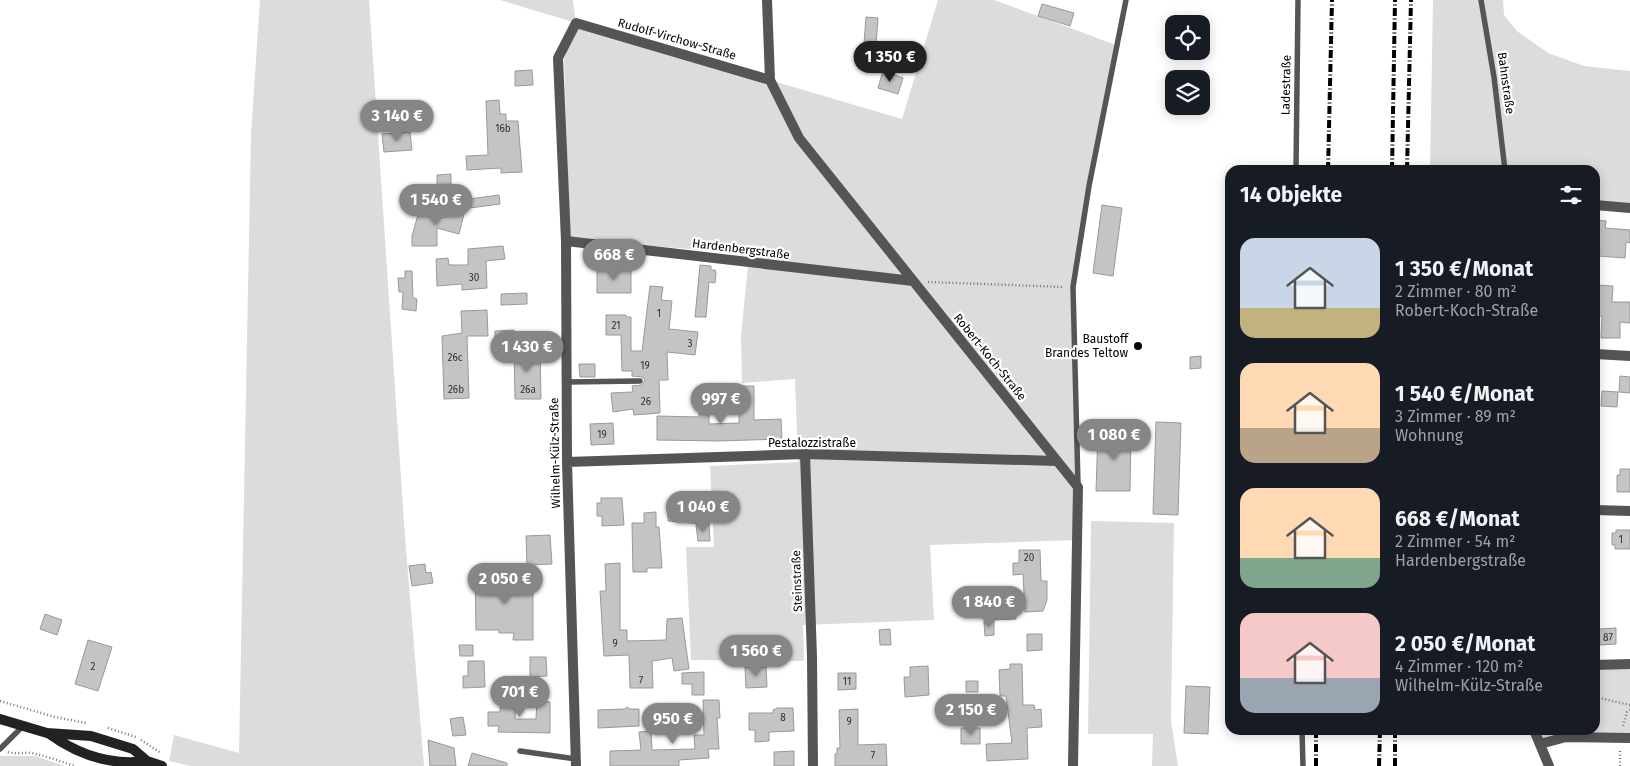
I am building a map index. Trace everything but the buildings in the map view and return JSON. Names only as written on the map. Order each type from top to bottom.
[{"type":"main road","points":[[0,719],[48,732],[91,736],[133,749],[147,764]]},
{"type":"main road","points":[[48,732],[66,746],[86,755],[125,764],[162,766]]},
{"type":"street","name":"Robert-Koch-Straße","points":[[767,0],[770,80],[799,138],[1078,487]]},
{"type":"street","name":"Rudolf-Virchow-Straße","points":[[576,23],[770,80]]},
{"type":"street","name":"Wilhelm-Külz-Straße","points":[[576,23],[558,58],[566,241],[567,462],[576,762]]},
{"type":"street","points":[[1600,205],[1630,208]]},
{"type":"street","name":"Hardenbergstraße","points":[[566,241],[913,281]]},
{"type":"street","points":[[1600,354],[1630,356]]},
{"type":"street","name":"Pestalozzistraße","points":[[567,462],[805,454],[1057,461]]},
{"type":"street","name":"Steinstraße","points":[[805,454],[812,657],[813,766]]},
{"type":"street","points":[[1072,766],[1078,487]]},
{"type":"street","points":[[1600,510],[1630,511]]},
{"type":"street","points":[[1600,665],[1630,664]]},
{"type":"street","points":[[1536,735],[1549,766]]},
{"type":"street","points":[[1540,744],[1566,737],[1625,738]]},
{"type":"lane","points":[[1078,487],[1073,287],[1089,186],[1126,0]]},
{"type":"lane","name":"Ladestraße","points":[[1296,165],[1298,0]]},
{"type":"lane","name":"Bahnstraße","points":[[1481,0],[1504,165]]},
{"type":"lane","points":[[567,382],[640,381]]},
{"type":"lane","points":[[1,749],[23,726]]},
{"type":"lane","points":[[1302,735],[1303,766]]},
{"type":"lane","points":[[520,751],[576,762]]},
{"type":"path","points":[[913,281],[1073,287]]},
{"type":"path","points":[[1600,698],[1630,705]]},
{"type":"path","points":[[0,701],[55,717],[94,725]]},
{"type":"path","points":[[1620,766],[1627,712],[1630,710]]},
{"type":"path","points":[[1,749],[13,754],[36,754],[75,766]]},
{"type":"shaded area","points":[[260,0],[369,0],[405,537],[424,766],[190,766],[169,761],[174,735],[239,753],[251,134]]},
{"type":"shaded area","points":[[500,0],[573,0],[576,23]]},
{"type":"shaded area","points":[[938,0],[994,0],[1116,45],[1073,287],[1077,540],[930,545],[934,620],[803,625],[804,661],[691,660],[686,547],[714,547],[710,466],[798,462],[795,379],[742,383],[741,337],[749,254],[570,239],[564,59],[576,23],[902,119]]},
{"type":"shaded area","points":[[1433,0],[1503,0],[1504,15],[1517,31],[1548,53],[1584,66],[1630,71],[1630,208],[1600,205],[1600,165],[1430,165]]},
{"type":"shaded area","points":[[1091,521],[1174,523],[1171,721],[1178,766],[1152,766],[1153,734],[1088,734]]},
{"type":"shaded area","points":[[1630,664],[1630,738],[1566,737],[1540,744],[1536,735],[1600,735],[1600,665]]},
{"type":"shaded area","points":[[0,756],[35,756],[65,766],[0,766]]},
{"type":"railway","points":[[1328,165],[1332,0]]},
{"type":"railway","points":[[1392,165],[1395,0]]},
{"type":"railway","points":[[1407,165],[1411,0]]},
{"type":"railway","points":[[1316,735],[1316,766]]},
{"type":"railway","points":[[1379,766],[1380,735]]},
{"type":"railway","points":[[1395,735],[1395,766]]},
{"type":"place","name":"Baustoff Brandes Teltow","points":[[1138,346]]}]
